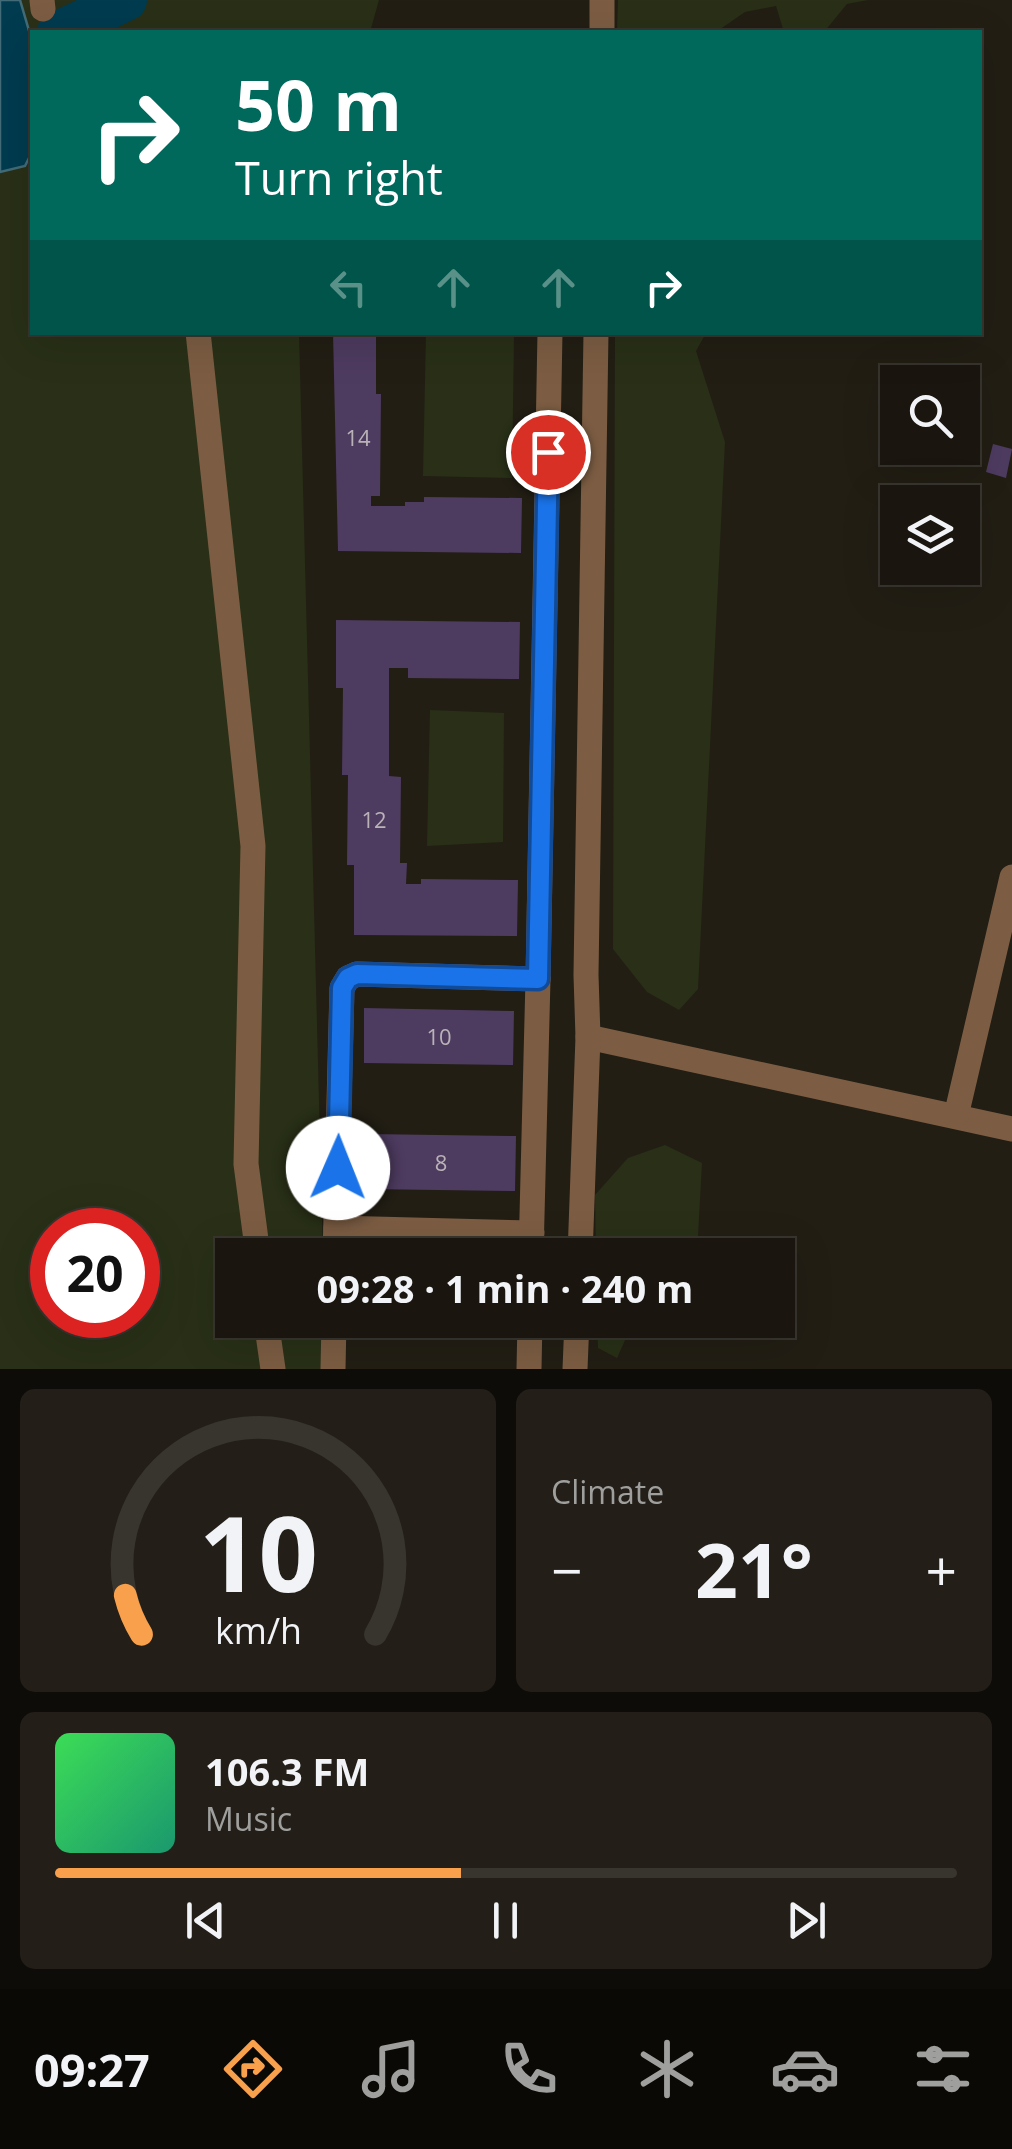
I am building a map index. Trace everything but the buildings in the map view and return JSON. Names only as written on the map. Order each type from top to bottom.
[{"type":"street","points":[[602,0],[602,30]]},
{"type":"street","points":[[198,335],[253,846],[246,1164],[256,1238]]},
{"type":"street","points":[[532,1238],[550,335]]},
{"type":"street","points":[[581,1238],[588,1037],[596,335]]},
{"type":"street","points":[[956,1116],[1012,877]]},
{"type":"street","points":[[336,1238],[342,988],[348,978],[357,974],[538,979]]},
{"type":"street","points":[[588,1037],[1012,1129]]},
{"type":"street","points":[[336,1228],[458,1238]]},
{"type":"street","points":[[269,1338],[273,1369]]},
{"type":"street","points":[[333,1369],[334,1338]]},
{"type":"street","points":[[528,1369],[529,1338]]},
{"type":"street","points":[[576,1369],[577,1338]]},
{"type":"green space","points":[[5,0],[379,0],[371,30],[30,30],[30,335],[299,335],[323,1238],[215,1238],[215,1338],[324,1338],[325,1369],[0,1369],[0,169]]},
{"type":"green space","points":[[618,0],[868,0],[847,4],[826,30],[783,30],[776,6],[745,12],[719,30],[617,30]]},
{"type":"green space","points":[[426,335],[514,335],[512,478],[423,476]]},
{"type":"green space","points":[[615,335],[705,335],[696,351],[725,442],[698,989],[679,1010],[647,992],[613,949]]},
{"type":"green space","points":[[430,710],[504,713],[503,842],[427,846]]},
{"type":"green space","points":[[665,1145],[702,1163],[698,1238],[596,1238],[595,1195],[628,1158]]},
{"type":"green space","points":[[598,1338],[626,1338],[617,1358],[598,1348]]},
{"type":"water","points":[[0,0],[20,0],[30,34],[30,156],[25,166],[0,172]]},
{"type":"waterway","points":[[62,30],[126,0]]},
{"type":"route","points":[[338,1168],[342,988],[348,978],[357,974],[538,979],[548,452]]}]
